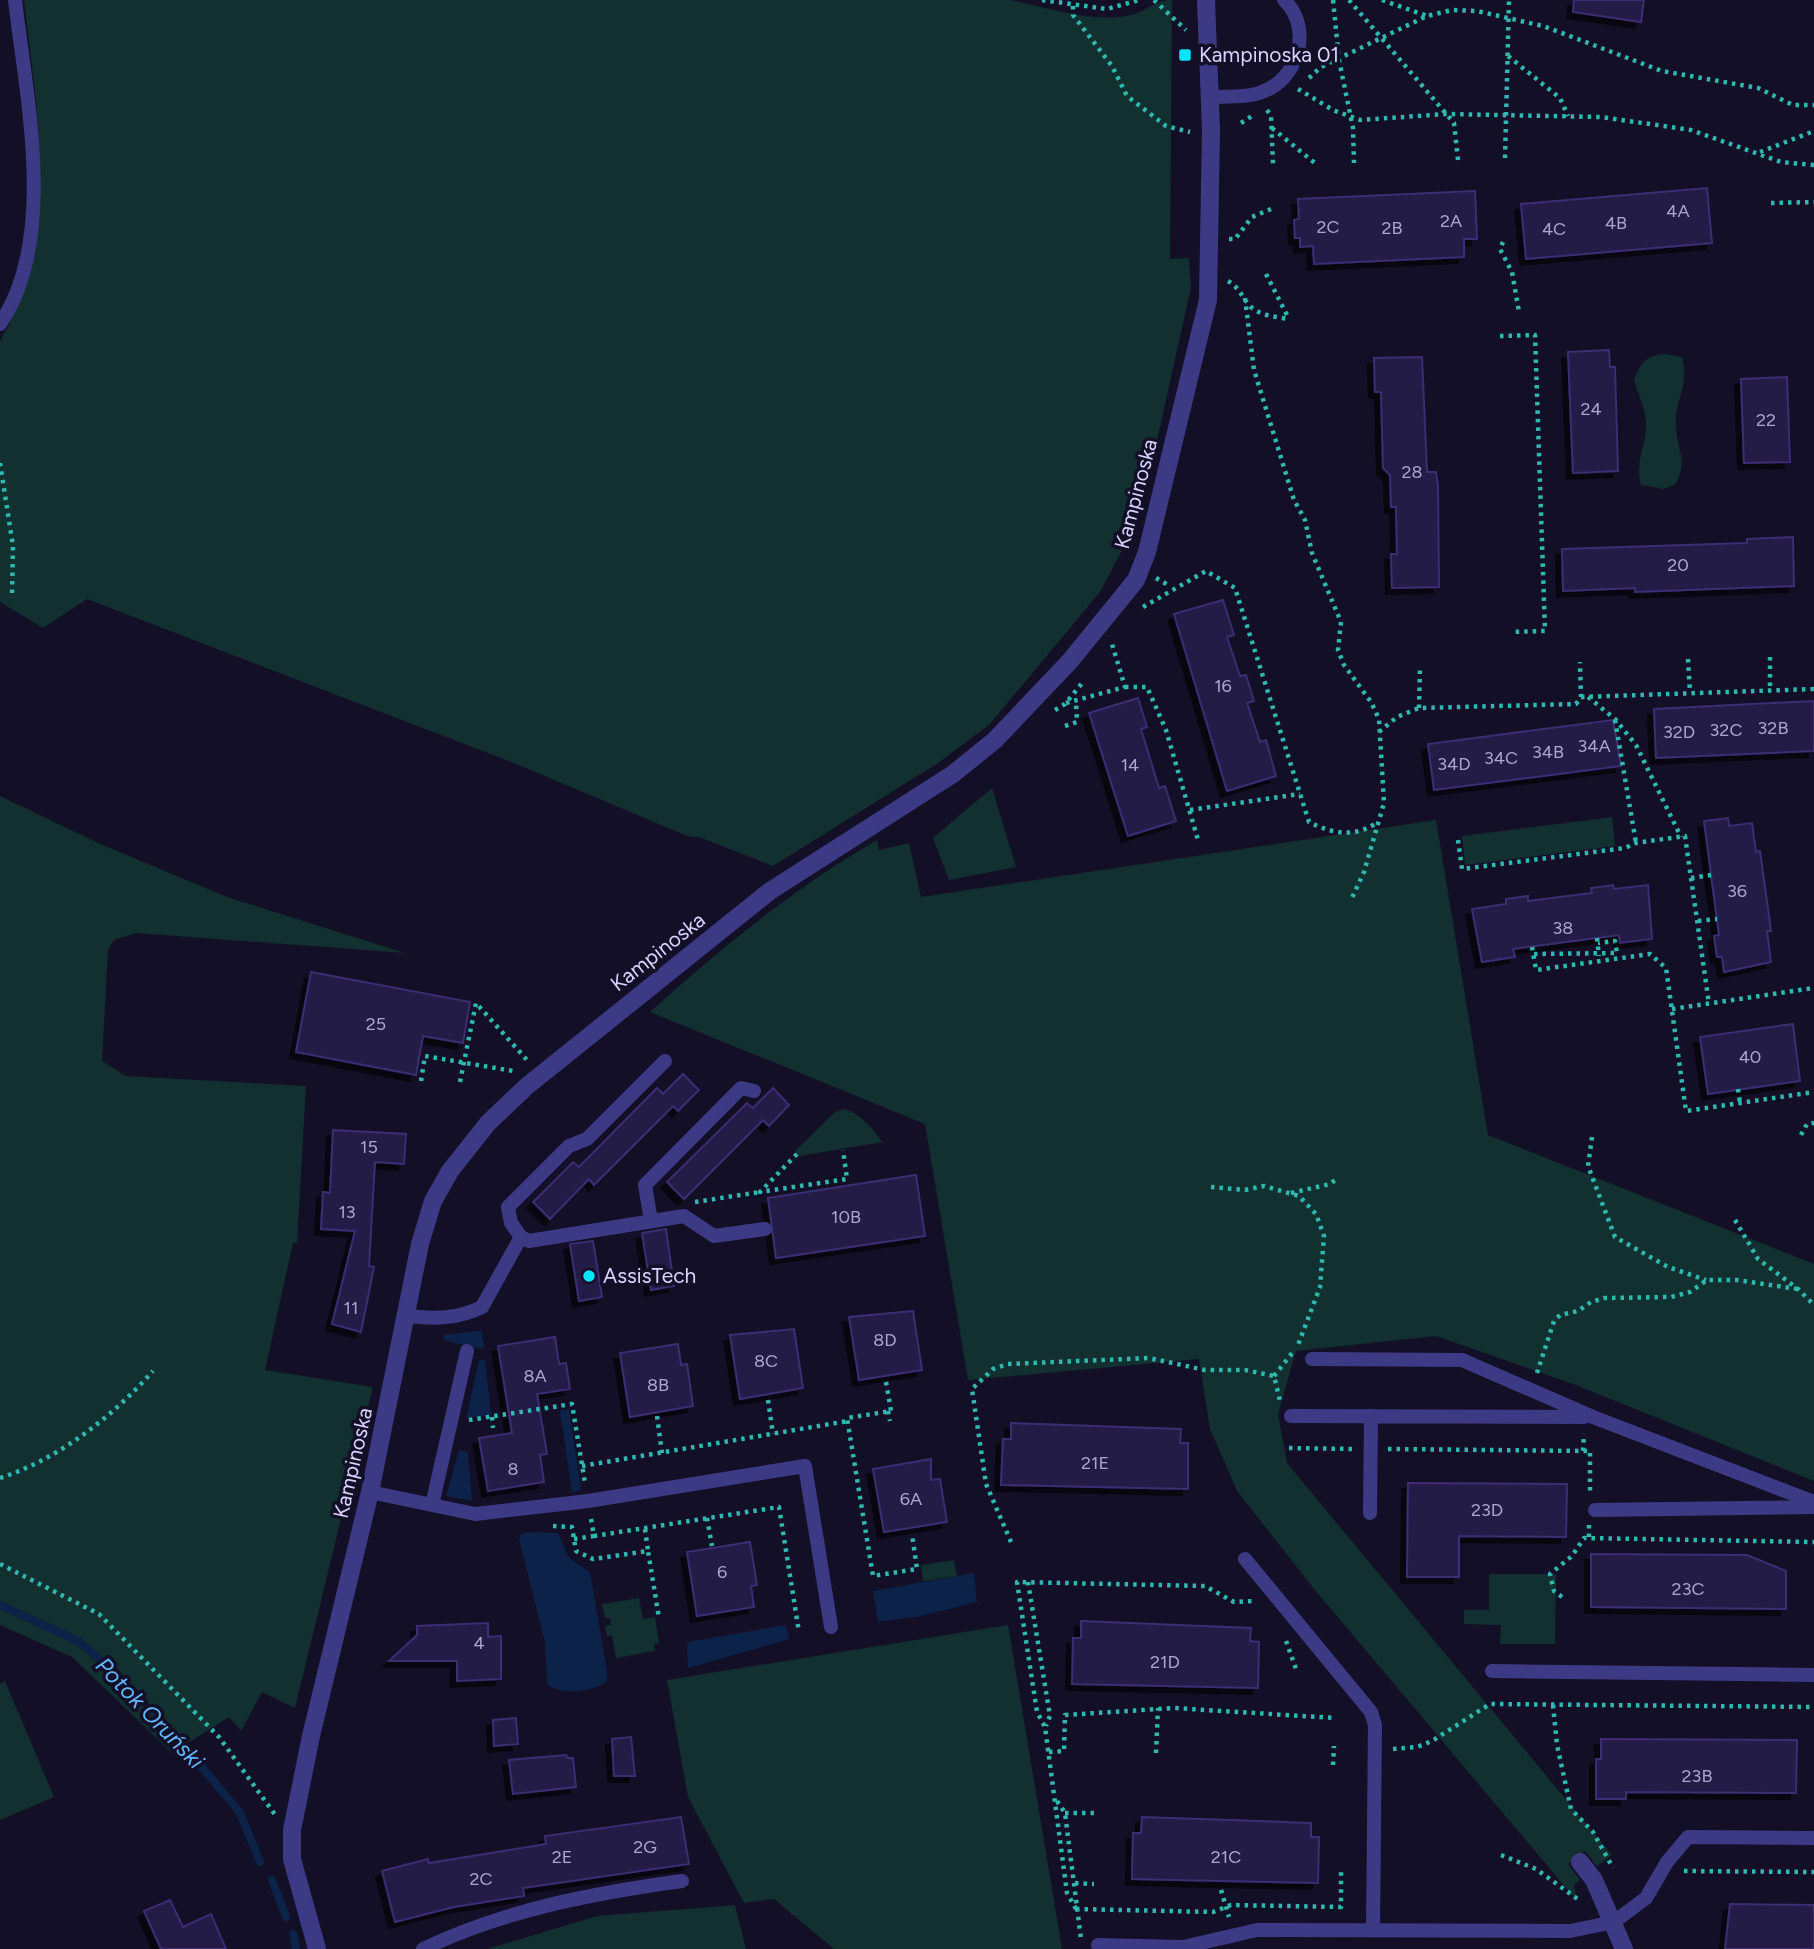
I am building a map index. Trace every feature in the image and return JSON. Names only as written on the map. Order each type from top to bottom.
[{"type":"street","name":"Kampinoska","points":[[317,1949],[292,1859],[292,1830],[311,1736],[370,1492],[408,1316],[420,1244],[433,1201],[450,1171],[488,1123],[527,1086],[770,891],[953,774],[995,740],[1070,661],[1136,580],[1147,552],[1208,300],[1210,97],[1206,0]]},
{"type":"street","points":[[1580,1862],[1594,1880],[1624,1949]]},
{"type":"lane","points":[[0,324],[20,282],[26,257],[33,193],[16,0]]},
{"type":"lane","points":[[1210,97],[1258,94],[1283,79],[1300,49],[1300,24],[1284,0]]},
{"type":"lane","points":[[665,1060],[586,1139],[569,1146],[509,1207],[511,1223],[521,1237],[529,1241],[684,1216],[714,1236],[765,1229]]},
{"type":"lane","points":[[651,1221],[645,1185],[741,1087],[754,1091]]},
{"type":"lane","points":[[408,1316],[436,1319],[470,1313],[482,1307],[521,1237]]},
{"type":"lane","points":[[432,1505],[467,1351]]},
{"type":"lane","points":[[1312,1359],[1462,1360],[1593,1417],[1814,1504]]},
{"type":"lane","points":[[1291,1416],[1593,1417]]},
{"type":"lane","points":[[1370,1513],[1371,1416]]},
{"type":"lane","points":[[370,1492],[475,1514],[588,1502],[805,1466],[831,1627]]},
{"type":"lane","points":[[1591,1509],[1814,1504]]},
{"type":"lane","points":[[1245,1559],[1371,1712],[1375,1725],[1373,1930]]},
{"type":"lane","points":[[1492,1671],[1814,1675]]},
{"type":"lane","points":[[1098,1945],[1183,1947],[1257,1930],[1566,1931],[1614,1922],[1654,1889],[1667,1862],[1688,1837],[1814,1838]]},
{"type":"lane","points":[[424,1949],[473,1928],[576,1898],[682,1881]]},
{"type":"path","points":[[1042,0],[1107,9],[1139,0]]},
{"type":"path","points":[[1154,0],[1191,36]]},
{"type":"path","points":[[1333,0],[1339,60],[1353,128],[1354,163]]},
{"type":"path","points":[[1349,0],[1454,123],[1458,160]]},
{"type":"path","points":[[1382,0],[1427,16]]},
{"type":"path","points":[[1505,158],[1509,0]]},
{"type":"path","points":[[1073,6],[1073,15],[1112,66],[1127,96],[1166,126],[1182,132],[1194,132]]},
{"type":"path","points":[[1315,75],[1321,67],[1427,16],[1452,10],[1477,11],[1567,34],[1662,71],[1758,88],[1793,105],[1814,104]]},
{"type":"path","points":[[1507,55],[1560,98],[1568,116]]},
{"type":"path","points":[[1295,87],[1349,117],[1384,120],[1446,114],[1505,113],[1642,122],[1691,130],[1781,162],[1814,165]]},
{"type":"path","points":[[1258,94],[1270,116],[1273,164]]},
{"type":"path","points":[[1271,128],[1316,164]]},
{"type":"path","points":[[1759,152],[1814,131]]},
{"type":"path","points":[[1771,203],[1814,202]]},
{"type":"path","points":[[1226,239],[1235,239],[1252,217],[1270,209]]},
{"type":"path","points":[[1225,250],[1226,227]]},
{"type":"path","points":[[1503,242],[1500,249],[1512,272],[1519,312]]},
{"type":"path","points":[[1224,271],[1224,281],[1230,282],[1251,307],[1270,317],[1289,319],[1266,274]]},
{"type":"path","points":[[1245,298],[1254,370],[1294,500],[1305,520],[1312,553],[1341,622],[1339,650],[1343,665],[1353,674],[1357,686],[1377,713],[1384,803],[1364,872],[1351,900]]},
{"type":"path","points":[[1500,336],[1535,335],[1545,631],[1511,632]]},
{"type":"path","points":[[0,463],[13,546],[12,595]]},
{"type":"path","points":[[1134,617],[1141,608],[1206,571],[1235,588],[1309,822],[1337,833],[1362,831],[1376,824]]},
{"type":"path","points":[[1107,650],[1120,635]]},
{"type":"path","points":[[1112,644],[1125,687]]},
{"type":"path","points":[[1770,657],[1770,691]]},
{"type":"path","points":[[1688,659],[1689,694]]},
{"type":"path","points":[[1379,733],[1397,717],[1419,708],[1576,704],[1581,697],[1580,662]]},
{"type":"path","points":[[1419,708],[1420,667]]},
{"type":"path","points":[[1065,704],[1125,687],[1147,687],[1166,730],[1198,840]]},
{"type":"path","points":[[1581,697],[1814,690]]},
{"type":"path","points":[[1588,697],[1615,719],[1636,745],[1681,837]]},
{"type":"path","points":[[1065,726],[1077,722],[1076,701]]},
{"type":"path","points":[[1615,719],[1636,843]]},
{"type":"path","points":[[1190,810],[1300,794]]},
{"type":"path","points":[[1458,840],[1462,869],[1625,848],[1636,843],[1685,836],[1709,1004]]},
{"type":"path","points":[[1691,878],[1711,875]]},
{"type":"path","points":[[1698,921],[1717,919]]},
{"type":"path","points":[[1534,954],[1600,958],[1616,953],[1615,941],[1597,941],[1600,958]]},
{"type":"path","points":[[1532,947],[1536,970],[1600,958],[1650,954],[1666,968],[1686,1111],[1814,1092]]},
{"type":"path","points":[[1672,1009],[1814,988]]},
{"type":"path","points":[[421,1081],[425,1056],[464,1063],[515,1072],[528,1060],[476,1003],[464,1063],[460,1082]]},
{"type":"path","points":[[1738,1090],[1740,1103]]},
{"type":"path","points":[[1801,1135],[1807,1124],[1814,1123]]},
{"type":"path","points":[[1592,1137],[1588,1166],[1615,1237],[1668,1267],[1707,1280],[1737,1280],[1798,1289]]},
{"type":"path","points":[[797,1154],[760,1192],[847,1179],[843,1150]]},
{"type":"path","points":[[1290,1194],[1330,1184],[1338,1178]]},
{"type":"path","points":[[1211,1187],[1245,1190],[1264,1186],[1299,1196],[1316,1214],[1324,1236],[1320,1287],[1297,1347],[1274,1376]]},
{"type":"path","points":[[1735,1220],[1758,1259],[1798,1289],[1814,1305]]},
{"type":"path","points":[[1528,1389],[1541,1366],[1554,1321],[1560,1315],[1605,1298],[1671,1297],[1690,1292],[1707,1280]]},
{"type":"path","points":[[1011,1542],[986,1483],[972,1389],[993,1369],[1008,1364],[1149,1358],[1189,1364],[1205,1370],[1245,1370],[1274,1376]]},
{"type":"path","points":[[0,1478],[33,1467],[94,1427],[132,1395],[153,1371]]},
{"type":"path","points":[[1274,1376],[1281,1403],[1291,1416]]},
{"type":"path","points":[[886,1382],[891,1411],[847,1418],[873,1576],[915,1573],[917,1569],[912,1534]]},
{"type":"path","points":[[768,1400],[773,1434]]},
{"type":"path","points":[[519,1405],[520,1413]]},
{"type":"path","points":[[888,1411],[890,1421]]},
{"type":"path","points":[[657,1416],[662,1453]]},
{"type":"path","points":[[492,1417],[493,1428]]},
{"type":"path","points":[[582,1466],[848,1421]]},
{"type":"path","points":[[1289,1448],[1590,1451],[1589,1538]]},
{"type":"path","points":[[707,1518],[712,1546]]},
{"type":"path","points":[[645,1529],[659,1618]]},
{"type":"path","points":[[574,1539],[594,1536]]},
{"type":"path","points":[[1562,1597],[1554,1591],[1550,1574],[1572,1556],[1584,1538],[1814,1542]]},
{"type":"path","points":[[576,1551],[593,1559],[648,1551]]},
{"type":"path","points":[[0,1564],[99,1614],[219,1737],[270,1811],[292,1830]]},
{"type":"path","points":[[1076,1909],[1067,1893],[1054,1814],[1057,1801],[1045,1727],[1037,1712],[1017,1582],[1205,1586],[1234,1602],[1258,1600]]},
{"type":"path","points":[[1028,1582],[1049,1716],[1045,1727]]},
{"type":"path","points":[[1283,1631],[1296,1669]]},
{"type":"path","points":[[1375,1748],[1417,1747],[1490,1704],[1814,1707]]},
{"type":"path","points":[[1553,1705],[1571,1809],[1594,1832],[1615,1876]]},
{"type":"path","points":[[1049,1752],[1067,1751],[1065,1715],[1158,1708],[1334,1718]]},
{"type":"path","points":[[1156,1753],[1158,1708]]},
{"type":"path","points":[[1334,1746],[1334,1765]]},
{"type":"path","points":[[1057,1801],[1065,1813],[1082,1945]]},
{"type":"path","points":[[1065,1813],[1097,1813]]},
{"type":"path","points":[[1501,1855],[1536,1869],[1581,1904],[1580,1890]]},
{"type":"path","points":[[1076,1909],[1213,1912],[1226,1907],[1341,1907],[1341,1870]]},
{"type":"path","points":[[1678,1871],[1814,1872]]},
{"type":"path","points":[[1075,1884],[1094,1884]]},
{"type":"path","points":[[1222,1890],[1235,1935]]},
{"type":"green space","points":[[24,0],[1010,0],[1086,16],[1117,17],[1131,15],[1172,0],[1170,259],[1189,258],[1191,287],[1152,463],[1131,533],[1100,592],[989,725],[938,763],[773,866],[699,837],[687,836],[514,763],[87,599],[43,628],[0,602],[0,341],[19,301],[32,259],[40,174]]},
{"type":"green space","points":[[1666,354],[1682,357],[1684,377],[1676,417],[1681,467],[1676,484],[1664,489],[1641,485],[1639,468],[1646,418],[1634,380],[1645,361]]},
{"type":"green space","points":[[992,788],[1016,867],[949,880],[933,838]]},
{"type":"green space","points":[[0,796],[98,843],[227,897],[405,953],[136,933],[114,940],[108,950],[102,1061],[126,1076],[306,1086],[297,1243],[293,1243],[265,1370],[373,1387],[295,1708],[262,1692],[241,1731],[229,1717],[172,1753],[72,1657],[0,1625]]},
{"type":"green space","points":[[1612,817],[1615,846],[1465,865],[1462,836]]},
{"type":"green space","points":[[1436,820],[1488,1135],[1814,1264],[1814,1481],[1573,1384],[1436,1336],[1296,1351],[1278,1414],[1287,1463],[1612,1855],[1597,1866],[1585,1851],[1568,1864],[1580,1880],[1574,1885],[1577,1901],[1315,1590],[1237,1491],[1210,1429],[1199,1359],[968,1380],[925,1124],[650,1012],[759,920],[816,878],[877,840],[879,850],[909,843],[921,897]]},
{"type":"green space","points":[[843,1109],[860,1117],[882,1142],[799,1156],[795,1151],[834,1113]]},
{"type":"green space","points":[[954,1560],[957,1576],[923,1581],[921,1565]]},
{"type":"green space","points":[[1489,1574],[1556,1574],[1555,1644],[1500,1644],[1501,1625],[1464,1624],[1464,1610],[1489,1610]]},
{"type":"green space","points":[[639,1598],[643,1619],[655,1617],[659,1643],[654,1644],[655,1651],[616,1658],[612,1635],[607,1636],[605,1626],[611,1625],[610,1618],[605,1618],[602,1604]]},
{"type":"green space","points":[[1008,1625],[1062,1949],[834,1949],[774,1899],[744,1903],[688,1797],[667,1680]]},
{"type":"green space","points":[[5,1681],[54,1797],[0,1820],[0,1684]]},
{"type":"green space","points":[[735,1905],[746,1949],[487,1949],[597,1916]]},
{"type":"water","points":[[482,1330],[484,1348],[481,1349],[443,1340],[444,1335]]},
{"type":"water","points":[[485,1359],[491,1415],[466,1418],[479,1360]]},
{"type":"water","points":[[569,1409],[581,1490],[572,1492],[560,1411]]},
{"type":"water","points":[[459,1450],[468,1452],[472,1501],[446,1496]]},
{"type":"water","points":[[558,1533],[569,1558],[590,1572],[607,1671],[607,1681],[601,1685],[586,1690],[568,1691],[547,1684],[545,1643],[519,1539],[521,1534]]},
{"type":"water","points":[[974,1573],[977,1602],[920,1616],[878,1622],[873,1591]]},
{"type":"water","points":[[785,1625],[790,1639],[688,1668],[687,1642]]},
{"type":"building","points":[[1574,0],[1644,0],[1641,22],[1573,12]]},
{"type":"building","points":[[1707,188],[1712,243],[1526,259],[1521,204]]},
{"type":"building","points":[[1475,191],[1477,239],[1464,239],[1464,257],[1314,264],[1313,246],[1300,247],[1300,238],[1295,238],[1294,220],[1299,219],[1298,199]]},
{"type":"building","points":[[1609,350],[1610,367],[1615,367],[1618,471],[1573,473],[1568,352]]},
{"type":"building","points":[[1422,357],[1427,472],[1436,472],[1438,486],[1439,587],[1392,588],[1391,554],[1397,554],[1396,507],[1391,507],[1390,475],[1383,468],[1381,392],[1375,392],[1374,358]]},
{"type":"building","points":[[1787,377],[1790,462],[1744,463],[1741,379]]},
{"type":"building","points":[[1793,537],[1794,586],[1635,592],[1635,588],[1563,591],[1562,549],[1747,543],[1747,539]]},
{"type":"building","points":[[1223,600],[1234,635],[1227,637],[1240,676],[1246,675],[1254,701],[1247,703],[1260,742],[1266,740],[1276,776],[1227,791],[1174,614]]},
{"type":"building","points":[[1138,698],[1147,727],[1141,729],[1159,788],[1165,786],[1176,821],[1128,836],[1089,713]]},
{"type":"building","points":[[1814,701],[1814,751],[1656,758],[1654,709]]},
{"type":"building","points":[[1613,720],[1621,766],[1434,790],[1428,744]]},
{"type":"building","points":[[1728,818],[1729,826],[1752,823],[1756,852],[1760,851],[1769,916],[1771,931],[1767,931],[1771,962],[1724,972],[1722,957],[1717,957],[1714,936],[1719,935],[1704,821]]},
{"type":"building","points":[[1613,885],[1614,889],[1648,885],[1652,939],[1620,943],[1619,935],[1513,949],[1515,957],[1482,962],[1472,909],[1506,904],[1506,899],[1528,896],[1528,901],[1592,893],[1591,888]]},
{"type":"building","points":[[311,972],[470,1002],[463,1043],[423,1036],[416,1075],[296,1052]]},
{"type":"building","points":[[1793,1024],[1800,1081],[1708,1094],[1700,1037]]},
{"type":"building","points":[[683,1074],[699,1090],[678,1111],[673,1106],[594,1185],[589,1179],[550,1219],[533,1202],[573,1162],[579,1167],[657,1088],[663,1094]]},
{"type":"building","points":[[773,1088],[789,1105],[769,1126],[763,1120],[684,1199],[667,1182],[747,1103],[753,1108]]},
{"type":"building","points":[[333,1130],[406,1134],[404,1164],[375,1162],[369,1266],[374,1267],[361,1332],[332,1324],[355,1231],[321,1229],[323,1192],[330,1193]]},
{"type":"building","points":[[916,1175],[925,1236],[776,1258],[768,1198]]},
{"type":"building","points":[[666,1229],[674,1286],[651,1290],[642,1233]]},
{"type":"building","points":[[593,1241],[602,1297],[579,1301],[570,1244]]},
{"type":"building","points":[[913,1311],[922,1370],[859,1380],[849,1317]]},
{"type":"building","points":[[794,1329],[803,1388],[740,1399],[730,1335]]},
{"type":"building","points":[[555,1337],[559,1364],[566,1363],[570,1389],[537,1394],[547,1454],[540,1455],[544,1482],[488,1491],[479,1438],[512,1433],[498,1346]]},
{"type":"building","points":[[678,1344],[681,1365],[687,1364],[693,1406],[630,1417],[620,1353]]},
{"type":"building","points":[[1011,1423],[1181,1429],[1180,1443],[1188,1443],[1188,1489],[1001,1485],[1003,1439],[1011,1439]]},
{"type":"building","points":[[931,1459],[931,1480],[940,1479],[947,1522],[884,1532],[873,1469]]},
{"type":"building","points":[[1408,1483],[1567,1484],[1566,1537],[1459,1536],[1459,1577],[1407,1577]]},
{"type":"building","points":[[750,1542],[757,1585],[751,1586],[754,1607],[697,1616],[687,1552]]},
{"type":"building","points":[[1591,1554],[1747,1555],[1786,1571],[1786,1609],[1591,1607]]},
{"type":"building","points":[[1081,1621],[1251,1628],[1250,1641],[1259,1642],[1258,1688],[1072,1684],[1073,1638],[1081,1638]]},
{"type":"building","points":[[488,1623],[488,1637],[501,1636],[501,1679],[457,1681],[457,1661],[389,1661],[417,1635],[417,1626]]},
{"type":"building","points":[[516,1718],[518,1744],[494,1746],[493,1720]]},
{"type":"building","points":[[631,1737],[635,1776],[614,1776],[612,1739]]},
{"type":"building","points":[[1601,1739],[1797,1740],[1796,1793],[1626,1792],[1626,1799],[1596,1799],[1596,1759],[1601,1759]]},
{"type":"building","points":[[566,1755],[567,1758],[573,1758],[576,1787],[513,1794],[509,1760]]},
{"type":"building","points":[[681,1817],[689,1864],[523,1888],[524,1896],[454,1907],[395,1922],[382,1871],[428,1859],[429,1863],[546,1844],[545,1836]]},
{"type":"building","points":[[1142,1817],[1311,1823],[1311,1837],[1319,1837],[1318,1883],[1132,1879],[1133,1833],[1141,1833]]},
{"type":"building","points":[[170,1900],[183,1927],[211,1914],[226,1949],[161,1949],[144,1911]]},
{"type":"building","points":[[1730,1904],[1814,1905],[1814,1949],[1725,1949]]},
{"type":"waterway","name":"Potok Oruński","points":[[0,1605],[78,1641],[116,1673],[182,1743],[240,1813],[260,1862]]},
{"type":"waterway","name":"Potok Oruński","points":[[272,1880],[286,1917]]},
{"type":"waterway","name":"Potok Oruński","points":[[293,1934],[296,1949]]},
{"type":"place","name":"Kampinoska 01","points":[[1185,55]]},
{"type":"place","name":"AssisTech","points":[[589,1276]]}]
